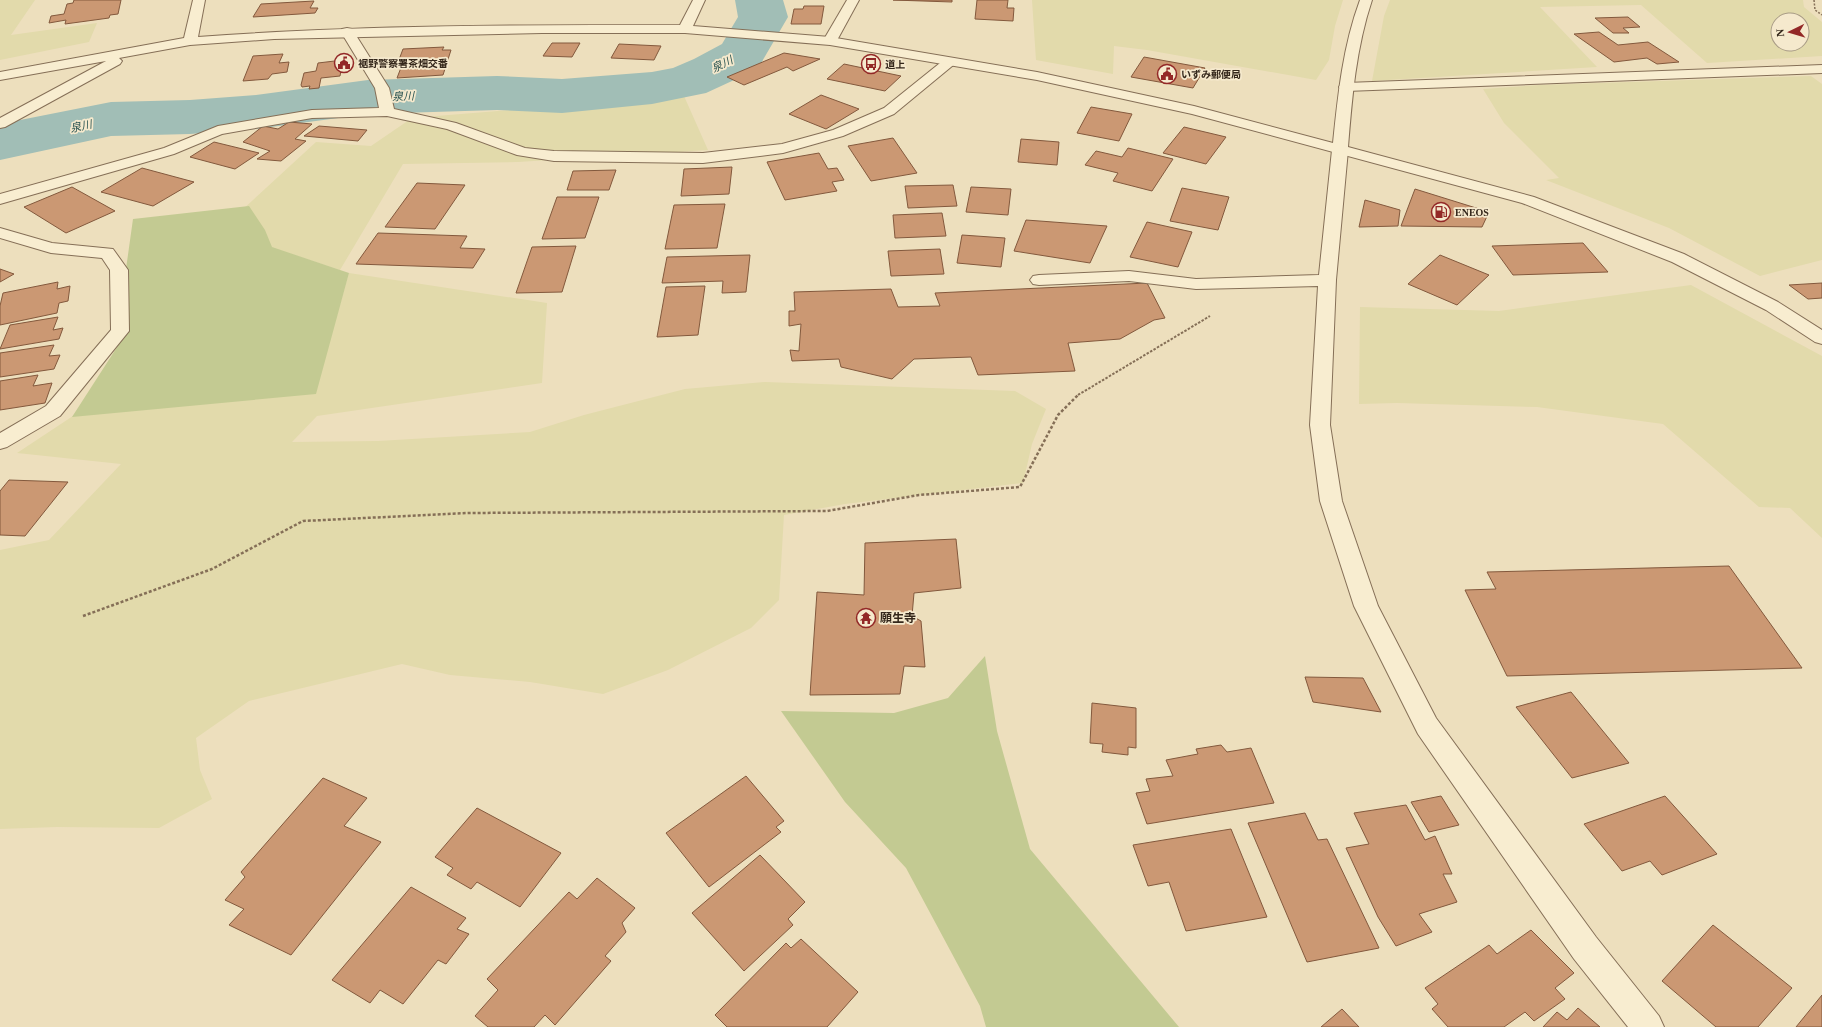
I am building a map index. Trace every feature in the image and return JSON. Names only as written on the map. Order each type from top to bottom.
[{"type":"street","points":[[190,41],[199,0]]},
{"type":"street","points":[[685,29],[699,0]]},
{"type":"street","points":[[830,41],[853,0]]},
{"type":"street","points":[[1366,0],[1358,20],[1346,87],[1327,280],[1320,425],[1331,501],[1366,606],[1427,726],[1585,948],[1648,1027]]},
{"type":"street","points":[[0,76],[190,41],[274,35],[542,28],[685,29],[717,30],[830,41],[1037,76],[1194,110],[1528,200],[1678,258],[1772,306],[1822,338]]},
{"type":"street","points":[[347,32],[382,88],[387,109]]},
{"type":"street","points":[[0,124],[132,52]]},
{"type":"street","points":[[0,199],[169,151],[218,130],[312,114],[387,109],[451,126],[522,152],[554,156],[704,158],[783,148],[838,133],[889,111],[950,62]]},
{"type":"street","points":[[1346,87],[1822,69]]},
{"type":"street","points":[[0,233],[51,248],[108,253],[119,270],[120,331],[53,411],[0,442]]},
{"type":"street","points":[[1039,280],[1130,276],[1196,284],[1327,280]]},
{"type":"path","points":[[1814,0],[1815,10],[1822,15]]},
{"type":"path","points":[[83,616],[212,568],[303,521],[468,513],[827,511],[919,495],[1020,487],[1058,415],[1075,398],[1230,304],[1257,282]]},
{"type":"shaded area","points":[[0,0],[35,0],[11,35],[97,23],[89,42],[0,60]]},
{"type":"shaded area","points":[[1032,0],[1343,0],[1335,26],[1329,60],[1316,80],[1147,50],[1114,46],[1113,74],[1036,60]]},
{"type":"shaded area","points":[[1390,0],[1803,0],[1804,7],[1810,12],[1822,22],[1822,56],[1707,63],[1641,5],[1540,7],[1597,67],[1372,81],[1384,16]]},
{"type":"shaded area","points":[[1811,76],[1822,84],[1822,260],[1760,276],[1669,228],[1546,180],[1559,178],[1504,123],[1483,89],[1540,85]]},
{"type":"shaded area","points":[[684,96],[708,150],[518,162],[403,164],[340,270],[264,245],[241,211],[316,142],[371,146],[412,118]]},
{"type":"shaded area","points":[[349,273],[547,303],[542,383],[317,416],[292,442],[378,441],[530,432],[584,415],[685,389],[765,382],[1015,391],[1046,409],[1032,444],[1023,483],[845,504],[784,515],[779,600],[751,628],[668,670],[603,694],[530,682],[450,675],[402,664],[249,701],[196,738],[200,770],[212,799],[159,828],[57,827],[0,829],[0,550],[49,540],[121,464],[17,453],[79,412],[316,389]]},
{"type":"shaded area","points":[[1691,285],[1822,356],[1822,538],[1790,508],[1759,507],[1663,424],[1537,407],[1397,403],[1359,404],[1360,307],[1499,311]]},
{"type":"green space","points":[[249,206],[265,230],[272,247],[349,273],[316,394],[72,417],[121,341],[126,269],[133,219]]},
{"type":"green space","points":[[985,656],[997,731],[1030,849],[1179,1027],[986,1027],[980,1006],[906,868],[845,802],[781,711],[894,713],[948,698]]},
{"type":"building","points":[[74,0],[121,0],[118,14],[110,15],[109,18],[65,24],[66,20],[49,23],[51,16],[64,14],[67,4],[73,3]]},
{"type":"building","points":[[893,0],[952,0],[952,2]]},
{"type":"building","points":[[977,0],[1008,0],[1007,8],[1014,8],[1013,21],[975,19]]},
{"type":"building","points":[[314,1],[310,8],[318,8],[315,13],[253,17],[261,4]]},
{"type":"building","points":[[804,6],[824,6],[821,24],[791,24],[794,9],[803,9]]},
{"type":"building","points":[[1628,17],[1640,27],[1623,28],[1629,33],[1613,33],[1595,18]]},
{"type":"building","points":[[1599,32],[1618,45],[1648,42],[1679,62],[1657,64],[1647,58],[1614,62],[1574,34]]},
{"type":"building","points":[[552,43],[580,43],[572,57],[543,56]]},
{"type":"building","points":[[619,44],[661,46],[654,60],[611,58]]},
{"type":"building","points":[[444,47],[442,50],[451,50],[443,75],[397,78],[402,65],[397,65],[403,49]]},
{"type":"building","points":[[784,53],[820,59],[793,71],[787,67],[744,85],[727,77]]},
{"type":"building","points":[[283,54],[279,63],[289,62],[287,72],[272,74],[268,79],[243,81],[253,56]]},
{"type":"building","points":[[1144,57],[1205,68],[1193,88],[1131,77]]},
{"type":"building","points":[[343,60],[340,76],[321,78],[319,88],[309,89],[310,86],[302,87],[301,85],[304,73],[316,71],[318,63]]},
{"type":"building","points":[[844,64],[901,76],[885,91],[827,79]]},
{"type":"building","points":[[821,95],[859,109],[826,129],[789,114]]},
{"type":"building","points":[[1091,107],[1132,114],[1119,141],[1077,133]]},
{"type":"building","points":[[289,122],[312,124],[295,139],[306,141],[281,161],[257,159],[270,151],[243,142],[263,126],[278,129]]},
{"type":"building","points":[[319,126],[367,130],[358,141],[304,136]]},
{"type":"building","points":[[1184,127],[1226,137],[1206,164],[1163,153]]},
{"type":"building","points":[[893,138],[917,173],[871,181],[848,146]]},
{"type":"building","points":[[1021,139],[1059,142],[1057,165],[1018,162]]},
{"type":"building","points":[[214,142],[259,153],[235,169],[190,157]]},
{"type":"building","points":[[1128,148],[1173,159],[1152,191],[1113,181],[1118,173],[1085,165],[1096,151],[1122,157]]},
{"type":"building","points":[[819,153],[828,169],[837,168],[844,180],[832,182],[837,191],[785,200],[767,162]]},
{"type":"building","points":[[732,167],[729,194],[681,196],[684,169]]},
{"type":"building","points":[[142,168],[194,182],[153,206],[101,192]]},
{"type":"building","points":[[616,170],[609,190],[567,190],[573,171]]},
{"type":"building","points":[[417,183],[465,185],[435,229],[385,227]]},
{"type":"building","points":[[953,185],[957,206],[908,208],[905,186]]},
{"type":"building","points":[[72,187],[115,211],[66,233],[24,207]]},
{"type":"building","points":[[971,187],[1011,189],[1008,215],[966,212]]},
{"type":"building","points":[[1182,188],[1229,197],[1218,230],[1170,221]]},
{"type":"building","points":[[1415,189],[1489,212],[1482,227],[1401,226]]},
{"type":"building","points":[[557,197],[599,197],[585,238],[542,239]]},
{"type":"building","points":[[1365,200],[1400,210],[1398,226],[1359,227]]},
{"type":"building","points":[[725,204],[717,248],[665,249],[674,205]]},
{"type":"building","points":[[942,213],[946,236],[895,238],[893,215]]},
{"type":"building","points":[[1026,220],[1107,226],[1090,263],[1014,251]]},
{"type":"building","points":[[1147,222],[1192,232],[1178,267],[1130,257]]},
{"type":"building","points":[[378,233],[467,236],[460,248],[485,249],[473,268],[356,264]]},
{"type":"building","points":[[962,235],[1005,238],[1001,267],[957,263]]},
{"type":"building","points":[[1583,243],[1608,272],[1513,275],[1492,246]]},
{"type":"building","points":[[576,246],[562,292],[516,293],[532,247]]},
{"type":"building","points":[[940,249],[944,274],[891,276],[888,251]]},
{"type":"building","points":[[750,255],[746,292],[722,293],[723,281],[662,283],[667,257]]},
{"type":"building","points":[[1440,255],[1489,275],[1457,305],[1408,284]]},
{"type":"building","points":[[0,269],[14,274],[0,282]]},
{"type":"building","points":[[58,282],[57,289],[70,286],[68,301],[59,303],[57,313],[0,325],[0,306],[3,293]]},
{"type":"building","points":[[1147,283],[1165,318],[1154,320],[1120,339],[1068,343],[1075,371],[978,375],[971,357],[914,359],[892,379],[841,367],[839,359],[792,361],[790,350],[799,351],[801,324],[789,326],[789,311],[795,311],[794,292],[891,289],[898,307],[940,306],[935,293]]},
{"type":"building","points":[[1822,283],[1822,298],[1808,299],[1789,285]]},
{"type":"building","points":[[705,286],[698,335],[657,337],[666,287]]},
{"type":"building","points":[[58,317],[53,330],[63,328],[59,339],[0,349],[10,325]]},
{"type":"building","points":[[54,345],[49,356],[60,355],[54,369],[0,377],[0,353]]},
{"type":"building","points":[[38,375],[33,386],[52,383],[45,403],[0,410],[0,381]]},
{"type":"building","points":[[9,480],[68,482],[25,536],[0,535],[0,491]]},
{"type":"building","name":"願生寺","points":[[956,539],[961,588],[914,593],[912,616],[921,621],[925,667],[904,666],[900,694],[810,695],[817,592],[864,595],[865,543]]},
{"type":"building","points":[[1729,566],[1802,668],[1507,676],[1465,590],[1496,589],[1487,572]]},
{"type":"building","points":[[1305,677],[1363,678],[1381,712],[1313,702]]},
{"type":"building","points":[[1571,692],[1629,763],[1572,778],[1516,707]]},
{"type":"building","points":[[1092,703],[1136,708],[1136,748],[1128,747],[1128,755],[1102,752],[1103,744],[1090,743]]},
{"type":"building","points":[[1221,745],[1227,752],[1251,748],[1274,803],[1147,824],[1136,793],[1150,791],[1146,779],[1173,776],[1166,760],[1198,754],[1196,749]]},
{"type":"building","points":[[746,776],[784,821],[776,827],[781,832],[709,887],[666,833]]},
{"type":"building","points":[[323,778],[367,798],[344,826],[381,842],[291,955],[229,925],[244,909],[225,900],[245,877],[241,872]]},
{"type":"building","points":[[1441,796],[1459,825],[1429,832],[1411,802]]},
{"type":"building","points":[[1665,796],[1717,854],[1662,875],[1650,861],[1622,871],[1584,824]]},
{"type":"building","points":[[1406,805],[1425,840],[1435,836],[1452,874],[1443,874],[1457,902],[1419,914],[1432,932],[1396,946],[1378,917],[1346,848],[1369,844],[1354,813]]},
{"type":"building","points":[[477,808],[561,853],[520,907],[477,882],[471,889],[447,875],[453,868],[435,857]]},
{"type":"building","points":[[1305,813],[1318,840],[1327,839],[1379,948],[1307,962],[1248,823]]},
{"type":"building","points":[[1231,829],[1267,917],[1186,931],[1169,882],[1148,886],[1133,845]]},
{"type":"building","points":[[760,855],[805,902],[788,919],[793,925],[744,971],[692,913]]},
{"type":"building","points":[[597,878],[635,908],[622,923],[626,932],[605,956],[611,961],[555,1025],[545,1015],[534,1027],[488,1027],[475,1016],[498,990],[487,979],[569,892],[577,899]]},
{"type":"building","points":[[411,887],[466,918],[457,929],[469,934],[446,964],[438,960],[403,1004],[380,990],[370,1003],[332,980]]},
{"type":"building","points":[[1713,925],[1792,988],[1758,1027],[1716,1027],[1662,981]]},
{"type":"building","points":[[1531,930],[1574,973],[1555,988],[1565,999],[1534,1021],[1525,1012],[1504,1027],[1448,1027],[1432,1009],[1438,1004],[1425,988],[1489,945],[1497,954]]},
{"type":"building","points":[[801,939],[858,992],[827,1027],[727,1027],[715,1015],[786,943],[791,948]]},
{"type":"building","points":[[1822,995],[1822,1027],[1796,1027]]},
{"type":"building","points":[[1578,1008],[1600,1027],[1543,1027],[1557,1012],[1567,1020]]},
{"type":"building","points":[[1342,1009],[1359,1027],[1321,1027]]},
{"type":"waterway","name":"泉川","points":[[0,142],[111,119],[190,117],[256,112],[368,97],[497,93],[562,96],[652,88],[687,81],[713,70],[742,54],[763,17],[759,0]]},
{"type":"place","name":"裾野警察署茶畑交番","points":[[344,63]]},
{"type":"place","name":"道上","points":[[871,64]]},
{"type":"place","name":"いずみ郵便局","points":[[1167,74]]},
{"type":"place","name":"ENEOS","points":[[1441,212]]},
{"type":"place","name":"願生寺","points":[[866,618]]}]
